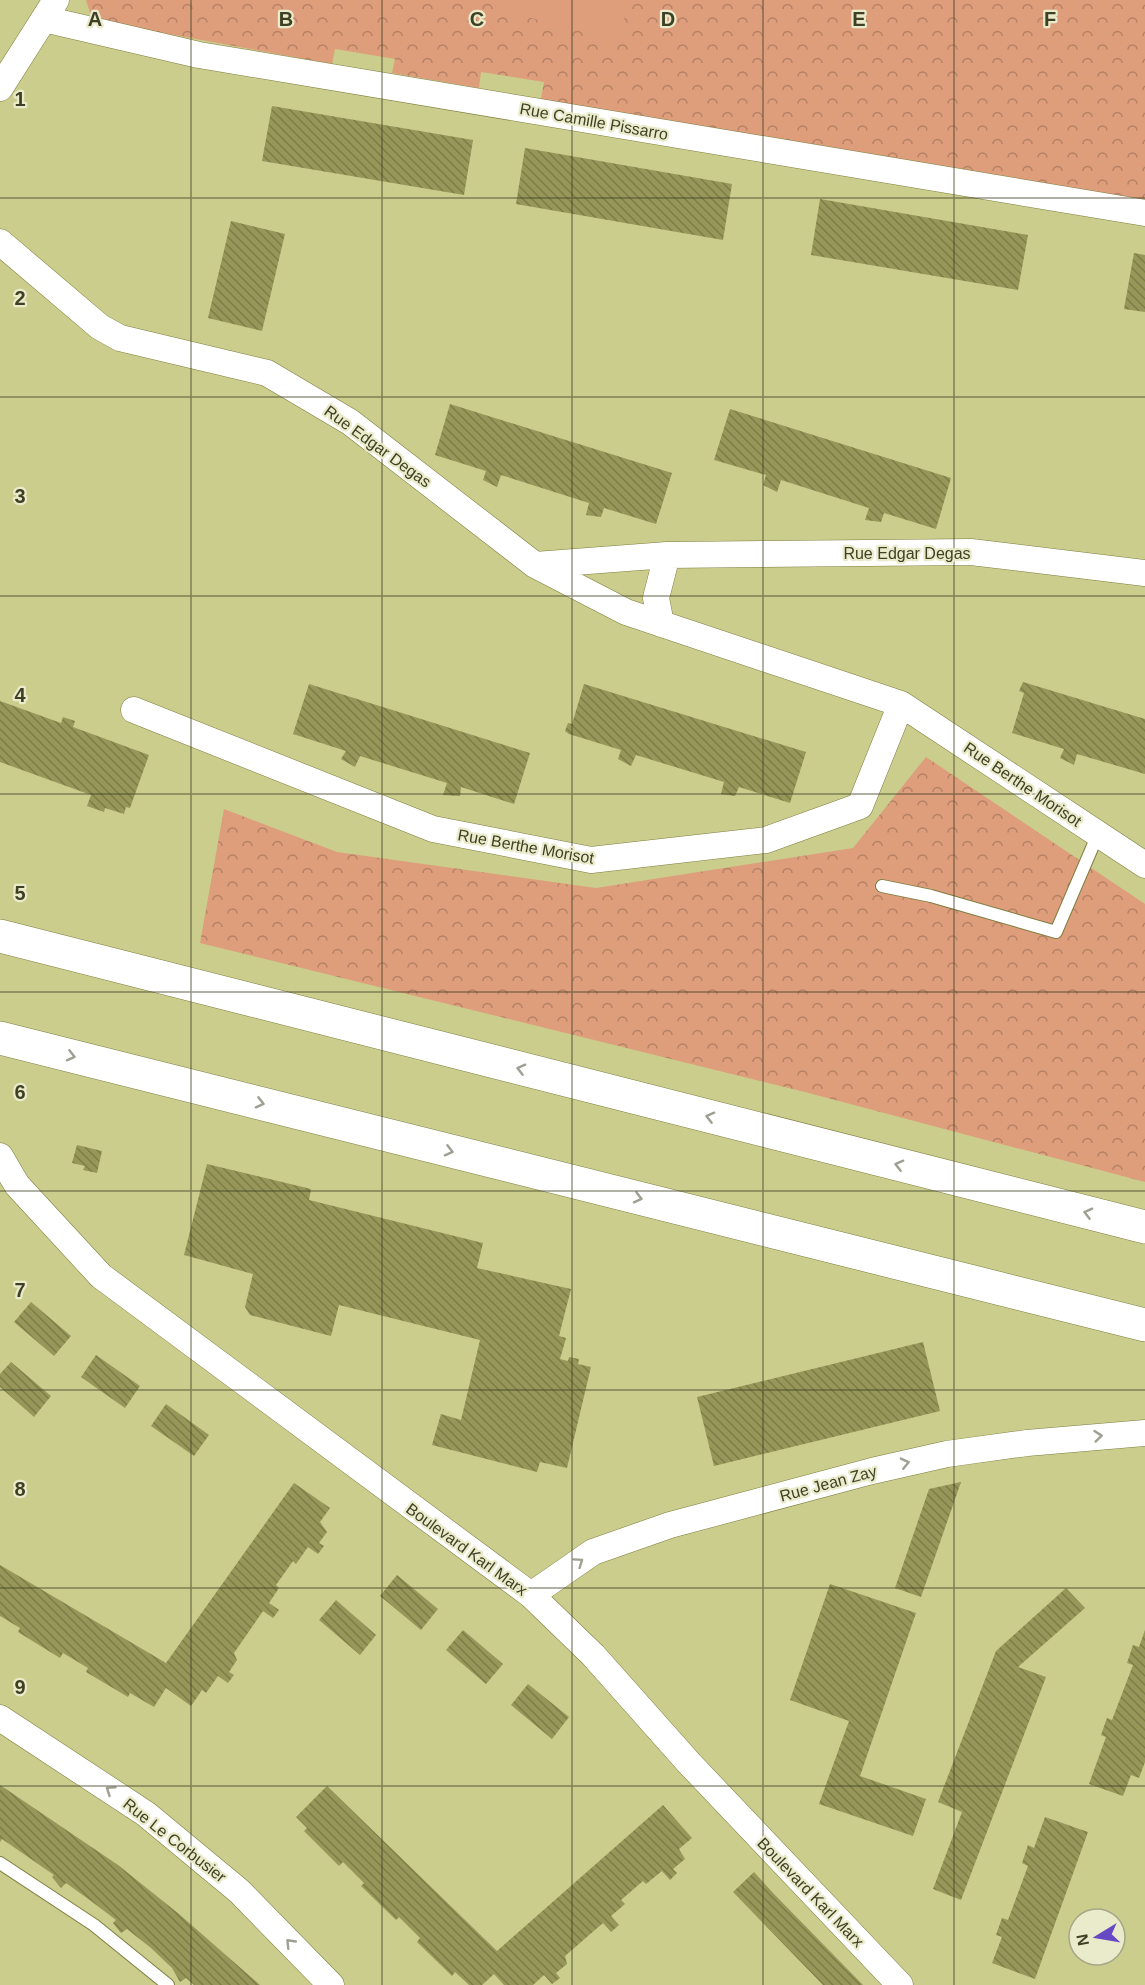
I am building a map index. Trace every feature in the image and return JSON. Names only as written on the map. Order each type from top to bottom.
[{"type":"highway","points":[[0,936],[1145,1227]]},
{"type":"highway","points":[[7,1040],[1145,1325]]},
{"type":"street","points":[[0,88],[50,10]]},
{"type":"street","name":"Rue Camille Pissarro","points":[[50,10],[209,56],[1145,213]]},
{"type":"street","name":"Rue Edgar Degas","points":[[0,242],[100,327],[120,338],[267,373],[350,422],[535,565],[667,555],[971,552],[1145,573]]},
{"type":"street","points":[[661,624],[656,598],[667,555]]},
{"type":"street","name":"Rue Berthe Morisot","points":[[535,565],[626,612],[901,704],[1145,865]]},
{"type":"street","name":"Rue Berthe Morisot","points":[[134,711],[434,829],[591,860],[766,840],[860,806],[901,704]]},
{"type":"street","name":"Boulevard Karl Marx","points":[[0,1156],[17,1185],[100,1276],[531,1595],[593,1655],[736,1813],[900,1985]]},
{"type":"street","name":"Rue Jean Zay","points":[[531,1595],[593,1552],[670,1525],[872,1471],[947,1454],[1027,1443],[1145,1433]]},
{"type":"street","name":"Rue Le Corbusier","points":[[0,1718],[146,1814],[239,1891],[331,1985]]},
{"type":"lane","points":[[882,886],[931,896],[1056,932],[1098,834]]},
{"type":"lane","points":[[0,1863],[94,1925],[168,1985]]},
{"type":"green space","points":[[86,0],[1145,0],[1145,202],[541,99],[544,82],[481,72],[479,88],[392,73],[395,59],[335,49],[332,64],[98,21],[91,16]]},
{"type":"green space","points":[[497,0],[629,0],[619,40],[495,9]]},
{"type":"green space","points":[[926,757],[1145,904],[1145,1182],[805,1092],[200,943],[224,809],[337,852],[596,888],[853,848]]},
{"type":"building","points":[[272,106],[473,140],[464,195],[262,161]]},
{"type":"building","points":[[525,148],[732,184],[723,240],[516,204]]},
{"type":"building","points":[[820,199],[1028,235],[1018,290],[811,255]]},
{"type":"building","points":[[231,221],[285,234],[262,331],[208,318]]},
{"type":"building","points":[[1134,253],[1145,255],[1145,312],[1124,309]]},
{"type":"building","points":[[450,404],[672,473],[656,524],[604,508],[601,517],[586,515],[589,503],[501,475],[497,487],[483,480],[486,471],[435,455]]},
{"type":"building","points":[[730,409],[951,478],[936,529],[884,513],[881,522],[865,520],[869,508],[781,480],[777,492],[763,485],[766,475],[714,460]]},
{"type":"building","points":[[1023,682],[1145,719],[1145,774],[1077,754],[1074,765],[1060,758],[1064,749],[1012,733],[1024,693],[1019,691]]},
{"type":"building","points":[[309,684],[530,753],[514,804],[461,787],[460,796],[443,795],[447,783],[360,756],[355,767],[341,759],[346,751],[293,734]]},
{"type":"building","points":[[584,684],[806,752],[790,803],[739,787],[735,796],[721,794],[724,782],[636,755],[631,766],[618,759],[621,750],[569,734],[565,731],[568,723],[572,724]]},
{"type":"building","points":[[0,701],[61,723],[63,717],[75,721],[73,727],[149,755],[130,808],[126,807],[124,814],[105,808],[104,812],[87,806],[91,795],[0,762]]},
{"type":"building","points":[[77,1145],[102,1151],[97,1173],[83,1170],[85,1166],[72,1163]]},
{"type":"building","points":[[207,1164],[311,1189],[309,1200],[483,1243],[477,1268],[571,1289],[559,1336],[566,1338],[560,1359],[568,1361],[569,1357],[579,1359],[578,1364],[591,1367],[567,1468],[540,1462],[537,1472],[432,1445],[441,1414],[461,1420],[480,1340],[339,1305],[331,1336],[250,1315],[245,1307],[253,1274],[184,1255]]},
{"type":"building","points":[[31,1302],[71,1336],[54,1356],[14,1322]]},
{"type":"building","points":[[923,1342],[940,1411],[714,1466],[697,1397]]},
{"type":"building","points":[[96,1355],[140,1386],[125,1408],[81,1377]]},
{"type":"building","points":[[11,1362],[51,1396],[34,1417],[0,1387],[0,1374]]},
{"type":"building","points":[[166,1404],[209,1435],[194,1456],[151,1426]]},
{"type":"building","points":[[961,1482],[921,1597],[895,1588],[929,1489]]},
{"type":"building","points":[[294,1483],[330,1508],[320,1522],[327,1532],[319,1543],[324,1546],[318,1554],[308,1547],[296,1564],[293,1561],[276,1585],[279,1588],[269,1603],[279,1610],[273,1618],[263,1611],[234,1653],[237,1660],[229,1672],[234,1675],[228,1683],[218,1676],[206,1693],[202,1690],[191,1706],[166,1688],[154,1707],[130,1693],[128,1697],[86,1672],[88,1668],[63,1653],[60,1658],[18,1632],[20,1628],[0,1616],[0,1565],[166,1663]]},
{"type":"building","points":[[397,1575],[438,1609],[421,1630],[380,1596]]},
{"type":"building","points":[[830,1584],[916,1613],[860,1776],[926,1799],[913,1836],[819,1804],[849,1721],[790,1700]]},
{"type":"building","points":[[1066,1588],[1085,1608],[1018,1667],[1046,1677],[961,1900],[933,1889],[962,1812],[938,1802],[996,1651]]},
{"type":"building","points":[[336,1600],[376,1635],[360,1655],[319,1620]]},
{"type":"building","points":[[463,1630],[503,1664],[486,1684],[446,1650]]},
{"type":"building","points":[[1145,1630],[1145,1762],[1139,1778],[1131,1775],[1123,1796],[1089,1784],[1106,1737],[1101,1735],[1107,1718],[1112,1720],[1133,1665],[1127,1663],[1133,1645],[1139,1647]]},
{"type":"building","points":[[528,1684],[569,1717],[552,1739],[511,1705]]},
{"type":"building","points":[[0,1785],[118,1865],[179,1914],[260,1985],[194,1985],[186,1978],[180,1982],[172,1968],[151,1948],[127,1929],[121,1933],[113,1923],[116,1920],[66,1883],[61,1888],[52,1877],[54,1875],[2,1839],[0,1842]]},
{"type":"building","points":[[327,1786],[497,1951],[663,1805],[692,1838],[679,1849],[685,1859],[673,1869],[677,1873],[670,1880],[662,1871],[646,1884],[643,1881],[621,1900],[625,1904],[611,1916],[619,1925],[611,1932],[603,1923],[565,1956],[567,1964],[556,1973],[560,1978],[552,1984],[544,1975],[533,1985],[504,1985],[494,1974],[482,1985],[469,1985],[455,1972],[452,1976],[417,1942],[420,1938],[399,1917],[396,1920],[361,1886],[364,1883],[343,1862],[339,1866],[304,1831],[307,1828],[296,1817]]},
{"type":"building","points":[[1045,1817],[1088,1832],[1035,1979],[992,1963],[1002,1937],[996,1935],[1002,1918],[1008,1920],[1028,1866],[1022,1863],[1028,1845],[1034,1848]]},
{"type":"building","points":[[754,1872],[863,1985],[823,1985],[733,1892]]}]
